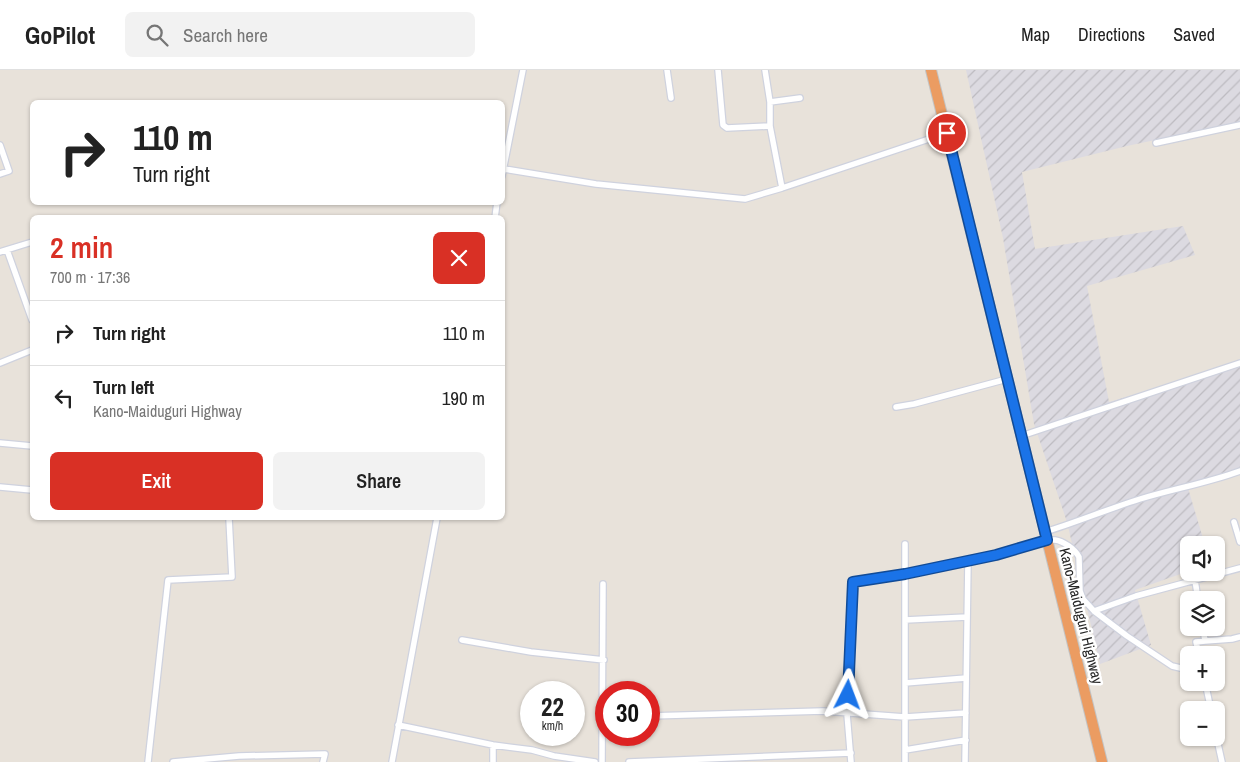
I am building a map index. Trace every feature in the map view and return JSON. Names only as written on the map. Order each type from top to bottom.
[{"type":"highway","name":"Kano-Maiduguri Highway","points":[[931,70],[1102,762]]},
{"type":"street","points":[[505,164],[523,70]]},
{"type":"street","points":[[667,70],[671,98]]},
{"type":"street","points":[[718,70],[723,125],[727,128],[770,126]]},
{"type":"street","points":[[765,70],[770,102],[770,126],[782,188]]},
{"type":"street","points":[[770,102],[800,98]]},
{"type":"street","points":[[1156,143],[1240,124]]},
{"type":"street","points":[[505,169],[596,184],[745,199],[947,133]]},
{"type":"street","points":[[0,145],[9,171],[0,174]]},
{"type":"street","points":[[0,252],[30,243]]},
{"type":"street","points":[[6,250],[30,315]]},
{"type":"street","points":[[0,363],[30,351]]},
{"type":"street","points":[[1021,436],[1240,363]]},
{"type":"street","points":[[896,407],[1007,379]]},
{"type":"street","points":[[0,443],[30,446]]},
{"type":"street","points":[[851,762],[847,714],[853,582],[905,574],[996,555],[1046,536],[1085,517],[1240,471]]},
{"type":"street","points":[[0,487],[30,490]]},
{"type":"street","points":[[148,762],[168,580],[232,577],[229,520]]},
{"type":"street","points":[[392,762],[436,520]]},
{"type":"street","points":[[1234,522],[1240,542]]},
{"type":"street","points":[[1046,536],[1063,542],[1080,557],[1080,590],[1082,599],[1094,611],[1113,627],[1172,666],[1180,668]]},
{"type":"street","points":[[905,544],[905,762]]},
{"type":"street","points":[[966,762],[968,561]]},
{"type":"street","points":[[1225,572],[1240,568]]},
{"type":"street","points":[[1094,611],[1136,596],[1191,581]]},
{"type":"street","points":[[603,584],[604,681]]},
{"type":"street","points":[[905,620],[967,617]]},
{"type":"street","points":[[1204,636],[1205,640]]},
{"type":"street","points":[[1197,646],[1196,642],[1205,640],[1240,637]]},
{"type":"street","points":[[462,640],[530,652],[604,660]]},
{"type":"street","points":[[905,683],[966,678]]},
{"type":"street","points":[[660,716],[823,711],[905,717],[966,713]]},
{"type":"street","points":[[398,725],[493,745],[595,762]]},
{"type":"street","points":[[905,750],[966,740]]},
{"type":"street","points":[[493,745],[493,762]]},
{"type":"street","points":[[602,762],[603,746]]},
{"type":"street","points":[[1218,746],[1222,762]]},
{"type":"street","points":[[628,762],[732,760],[851,753]]},
{"type":"street","points":[[173,762],[325,754],[323,762]]},
{"type":"shaded area","points":[[966,70],[1240,70],[1240,122],[1127,146],[1022,172],[1035,249],[1183,226],[1195,255],[1087,286],[1109,402],[1240,364],[1240,470],[1188,488],[1202,536],[1180,536],[1180,574],[1135,590],[1151,645],[1100,664],[1067,522],[1034,424],[1003,238]]},
{"type":"route","points":[[848,695],[853,582],[905,574],[996,555],[1047,540],[947,133]]}]
